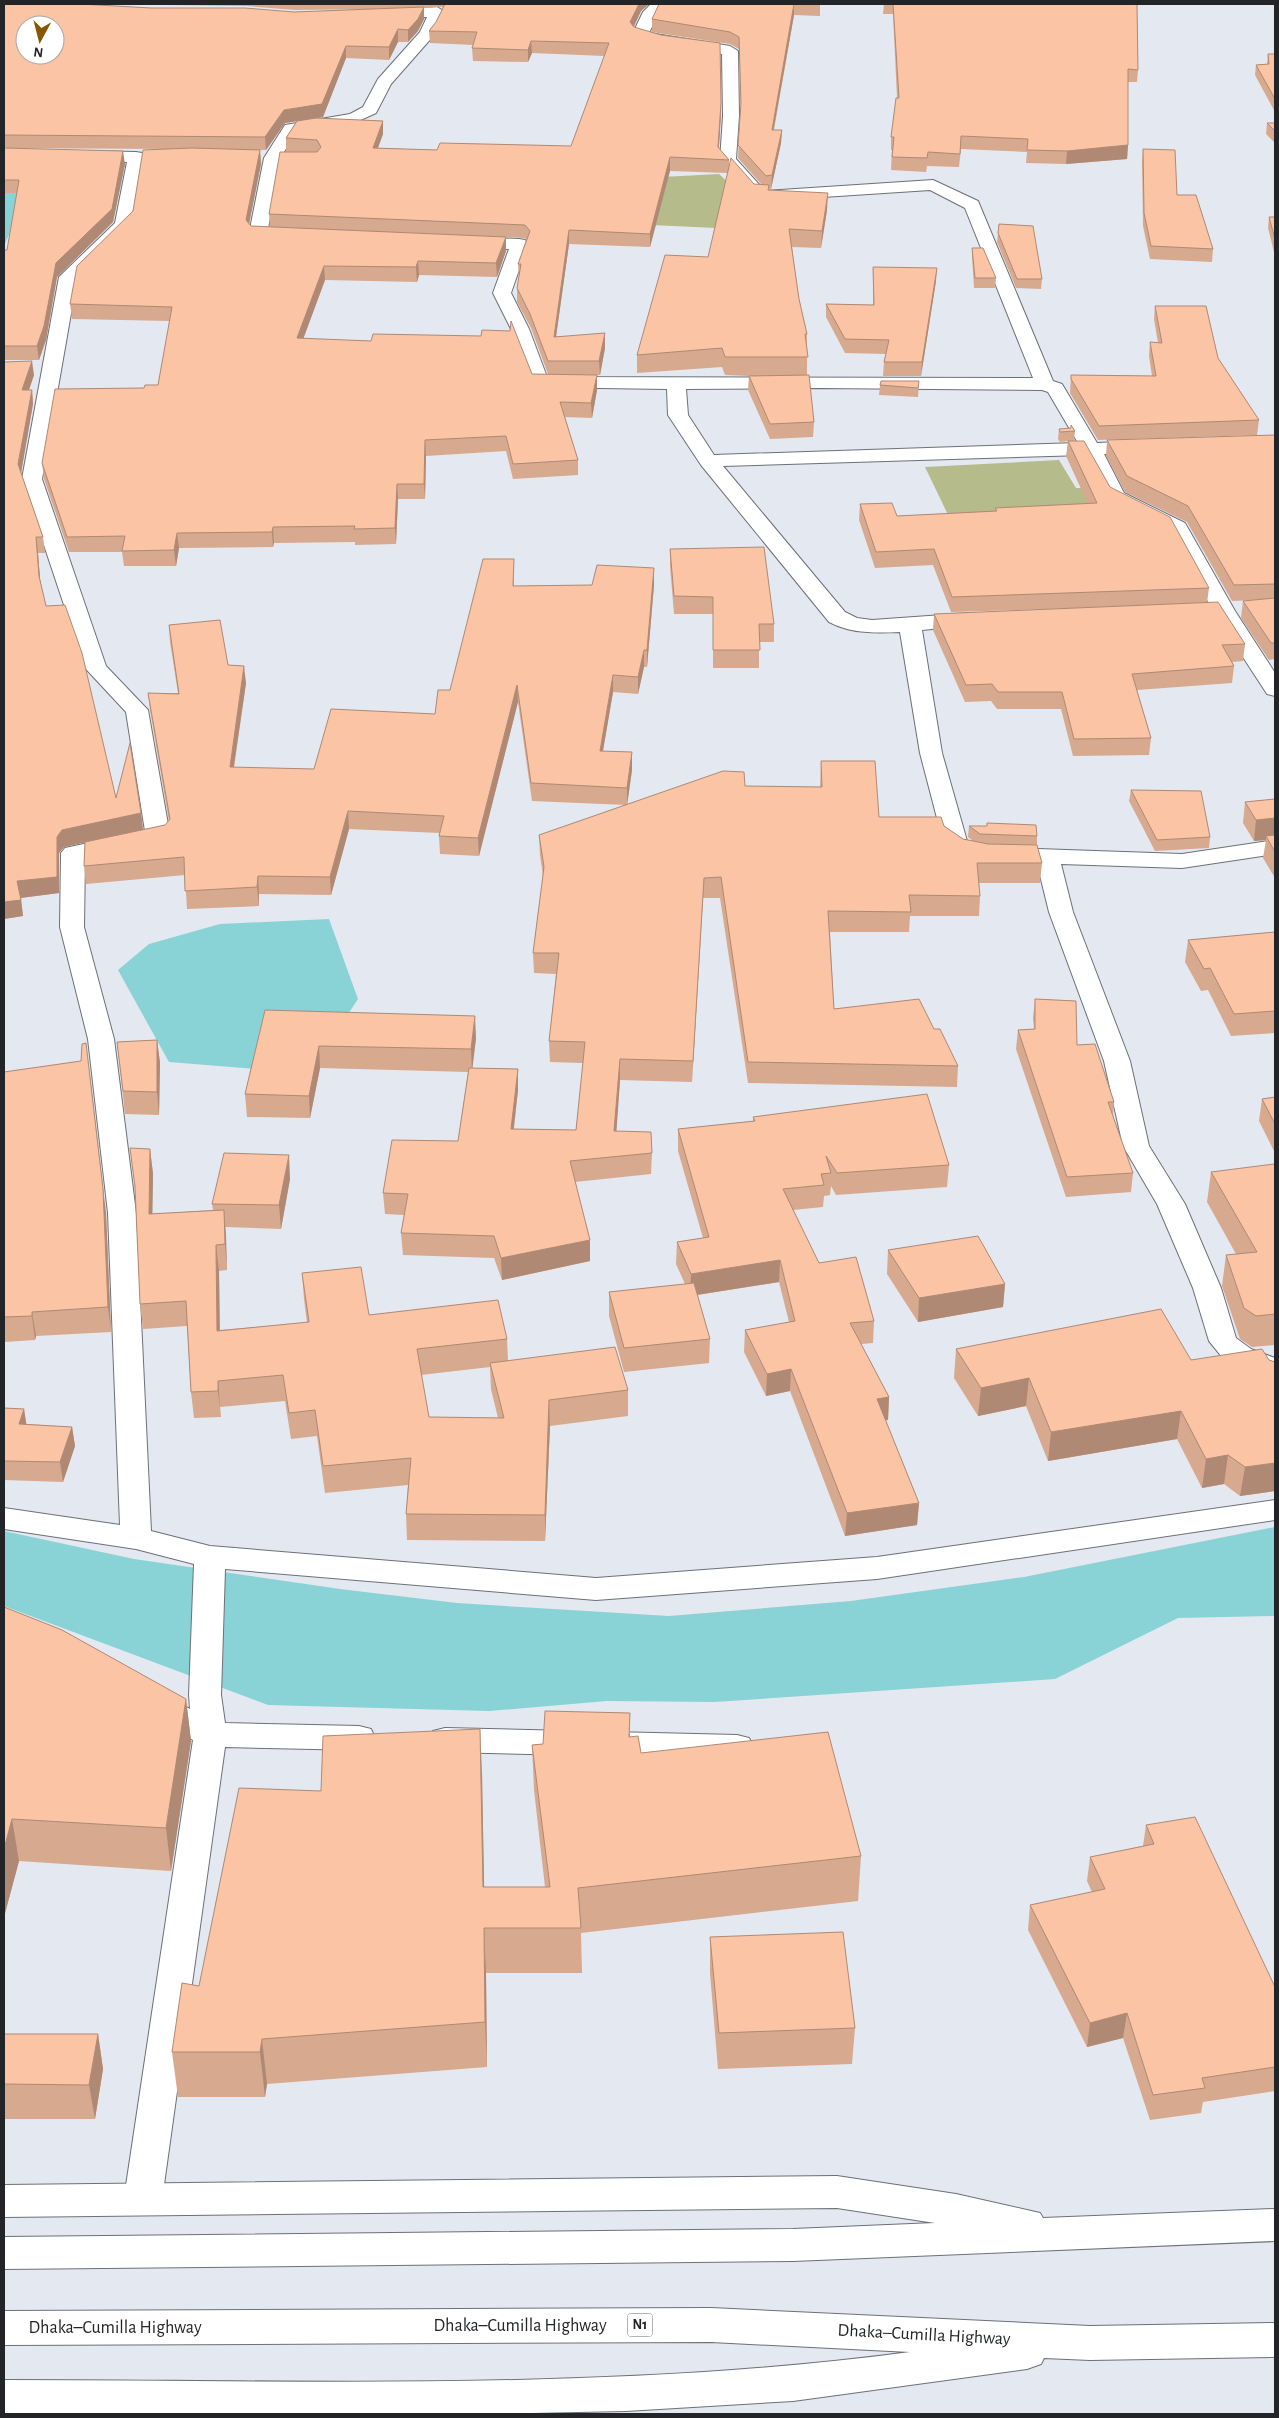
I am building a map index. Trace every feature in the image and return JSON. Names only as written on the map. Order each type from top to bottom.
[{"type":"main road","points":[[660,4],[651,12],[640,35],[661,41],[730,51],[728,62],[731,123],[728,160],[761,196],[933,185],[972,205],[1045,384]]},
{"type":"main road","points":[[306,236],[258,234],[280,158],[291,128],[354,118],[370,110],[384,82],[427,34],[437,12],[371,14]]},
{"type":"main road","points":[[70,155],[145,156],[123,225],[68,277],[43,367],[32,479],[96,668],[137,710],[158,836],[73,853],[72,927],[101,1039],[122,1213],[136,1538]]},
{"type":"main road","points":[[252,157],[280,158]]},
{"type":"main road","points":[[451,242],[519,244],[502,293],[520,329],[540,383],[1045,384],[1054,388],[1091,449],[1116,497],[1178,527],[1224,610],[1275,689]]},
{"type":"main road","points":[[676,383],[678,416],[708,461],[837,617],[846,623],[859,626],[910,625],[992,618]]},
{"type":"main road","points":[[708,461],[1159,446]]},
{"type":"main road","points":[[1198,612],[1250,609]]},
{"type":"main road","points":[[910,625],[931,753],[956,845],[975,854],[1182,861],[1275,847]]},
{"type":"main road","points":[[1047,856],[1061,912],[1117,1061],[1136,1146],[1174,1212],[1207,1288],[1223,1341],[1241,1356],[1267,1365],[1275,1380]]},
{"type":"main road","points":[[4,1519],[136,1538],[210,1561],[596,1590],[877,1568],[1275,1510]]},
{"type":"main road","points":[[143,2199],[210,1735],[206,1695],[210,1561]]},
{"type":"main road","points":[[126,1688],[210,1735],[763,1747]]},
{"type":"main road","points":[[4,2200],[837,2192],[956,2210],[1067,2232]]},
{"type":"main road","points":[[4,2253],[793,2245],[1067,2232],[1275,2225]]},
{"type":"main road","name":"Dhaka–Cumilla Highway","points":[[4,2328],[711,2325],[1090,2343],[1275,2340]]},
{"type":"main road","points":[[4,2398],[565,2395],[718,2389],[880,2373],[1090,2343]]},
{"type":"green space","points":[[719,174],[745,198],[738,229],[586,222],[605,180]]},
{"type":"green space","points":[[1059,460],[1076,488],[1092,488],[1105,521],[952,523],[925,467]]},
{"type":"water","points":[[25,155],[12,228],[4,246],[4,156]]},
{"type":"water","points":[[329,919],[358,999],[340,1026],[257,1069],[169,1062],[118,970],[149,944],[220,924]]},
{"type":"water","points":[[1275,1527],[1275,1616],[1178,1618],[1055,1679],[714,1702],[607,1701],[489,1711],[268,1705],[4,1606],[4,1531],[134,1559],[340,1589],[457,1603],[669,1616],[851,1601],[1024,1577]]},
{"type":"building","points":[[4,4],[80,4],[151,8],[245,8],[294,12],[424,7],[418,19],[408,30],[398,29],[389,47],[346,46],[322,104],[284,110],[265,137],[4,135]]},
{"type":"building","points":[[445,4],[639,4],[630,22],[634,27],[661,35],[720,43],[721,103],[718,147],[729,160],[670,157],[650,234],[569,230],[554,337],[605,333],[599,361],[548,361],[530,314],[517,288],[521,264],[518,264],[530,231],[525,225],[269,214],[280,152],[317,152],[321,147],[317,140],[286,138],[297,121],[316,118],[383,121],[373,148],[437,150],[440,143],[571,146],[609,43],[531,41],[528,50],[472,48],[477,32],[429,31]]},
{"type":"building","points":[[659,4],[794,4],[772,130],[782,130],[772,175],[766,176],[738,145],[741,103],[739,37],[730,32],[652,19]]},
{"type":"building","points":[[893,4],[1137,4],[1138,70],[1128,69],[1128,145],[1067,151],[1027,150],[1028,139],[961,136],[960,154],[928,152],[927,158],[892,157],[894,137],[891,137],[896,98],[899,98]]},
{"type":"building","points":[[1268,54],[1275,54],[1275,99],[1256,65],[1269,64]]},
{"type":"building","points":[[1267,123],[1275,123],[1275,131]]},
{"type":"building","points":[[4,148],[123,151],[112,209],[56,263],[44,326],[37,346],[4,346],[4,250],[7,250],[19,180],[4,180]]},
{"type":"building","points":[[192,148],[260,150],[246,220],[251,226],[506,237],[496,263],[418,261],[416,267],[324,266],[297,338],[371,341],[373,334],[481,336],[482,330],[510,331],[511,321],[532,374],[597,375],[591,403],[560,402],[578,460],[513,464],[506,436],[425,440],[424,484],[397,484],[395,528],[354,529],[355,526],[273,527],[272,532],[177,533],[174,550],[122,551],[125,536],[67,537],[42,463],[55,389],[144,388],[145,385],[158,385],[172,307],[70,304],[77,266],[133,211],[143,150]]},
{"type":"building","points":[[1143,149],[1175,150],[1177,195],[1196,195],[1213,249],[1151,246],[1144,213]]},
{"type":"building","points":[[731,158],[754,184],[769,185],[768,190],[828,193],[822,231],[789,229],[799,299],[807,334],[805,334],[808,357],[725,357],[722,348],[637,355],[665,255],[708,257]]},
{"type":"building","points":[[1269,217],[1275,217],[1275,239]]},
{"type":"building","points":[[999,224],[1033,226],[1042,279],[1017,279],[998,233]]},
{"type":"building","points":[[972,248],[983,248],[996,278],[975,278]]},
{"type":"building","points":[[873,267],[937,268],[922,362],[884,362],[889,340],[845,339],[826,304],[874,305]]},
{"type":"building","points":[[1155,306],[1206,306],[1218,358],[1259,420],[1099,426],[1071,379],[1071,375],[1156,376],[1150,342],[1162,343]]},
{"type":"building","points":[[32,361],[22,390],[32,390],[18,464],[43,537],[36,537],[39,576],[46,606],[65,605],[82,653],[116,798],[130,743],[141,813],[62,830],[57,837],[57,877],[17,881],[21,900],[4,902],[4,362]]},
{"type":"building","points":[[809,375],[814,422],[770,424],[749,376]]},
{"type":"building","points":[[881,381],[919,381],[918,388],[880,385]]},
{"type":"building","points":[[1071,425],[1075,431],[1060,432],[1059,429],[1071,428]]},
{"type":"building","points":[[1275,435],[1275,584],[1234,585],[1188,506],[1127,476],[1107,440]]},
{"type":"building","points":[[1068,441],[1084,441],[1110,487],[1170,517],[1209,588],[952,597],[934,549],[876,552],[860,504],[892,503],[897,516],[997,511],[995,508],[1097,503]]},
{"type":"building","points":[[764,547],[774,624],[759,624],[760,650],[713,650],[713,597],[674,596],[670,549]]},
{"type":"building","points":[[483,559],[514,559],[513,586],[592,585],[597,565],[654,568],[647,650],[644,650],[638,677],[613,675],[600,751],[632,752],[627,788],[531,783],[517,685],[478,838],[439,836],[444,816],[348,811],[330,877],[258,876],[257,887],[185,891],[184,857],[84,866],[85,842],[165,825],[170,819],[148,693],[179,694],[169,625],[220,620],[228,665],[244,666],[230,767],[314,769],[331,709],[435,714],[438,690],[450,690]]},
{"type":"building","points":[[1275,598],[1275,643],[1271,643],[1243,601]]},
{"type":"building","points":[[1218,602],[1245,644],[1222,645],[1234,666],[1132,674],[1151,738],[1074,739],[1062,692],[998,692],[992,684],[966,685],[934,614]]},
{"type":"building","points":[[821,761],[875,761],[879,817],[941,817],[944,826],[963,839],[988,844],[1037,845],[1042,863],[977,863],[980,896],[909,895],[911,912],[828,911],[834,1009],[919,999],[934,1029],[940,1029],[958,1066],[748,1062],[721,877],[704,878],[693,1061],[620,1059],[614,1131],[651,1132],[652,1153],[570,1161],[590,1240],[501,1258],[494,1236],[401,1233],[408,1194],[383,1193],[392,1140],[458,1141],[469,1068],[518,1069],[511,1129],[576,1130],[585,1042],[549,1041],[559,953],[533,953],[544,867],[539,835],[723,771],[744,772],[745,786],[822,787]]},
{"type":"building","points":[[1131,790],[1201,791],[1210,837],[1157,840]]},
{"type":"building","points":[[1275,799],[1275,818],[1256,820],[1245,802]]},
{"type":"building","points":[[987,823],[1036,825],[1037,836],[980,834],[969,826],[987,826]]},
{"type":"building","points":[[1275,835],[1275,852],[1266,836]]},
{"type":"building","points":[[1275,932],[1275,1011],[1234,1014],[1210,968],[1204,969],[1188,940]]},
{"type":"building","points":[[1035,999],[1076,1001],[1077,1045],[1095,1044],[1114,1102],[1108,1102],[1133,1173],[1067,1177],[1018,1030],[1035,1029]]},
{"type":"building","points":[[265,1010],[475,1016],[471,1049],[319,1046],[309,1096],[245,1094]]},
{"type":"building","points":[[157,1040],[157,1092],[123,1091],[117,1042]]},
{"type":"building","points":[[86,1043],[103,1189],[108,1307],[32,1312],[32,1316],[4,1317],[4,1072],[81,1061],[82,1044]]},
{"type":"building","points":[[927,1094],[949,1165],[837,1173],[826,1156],[831,1173],[821,1174],[824,1185],[783,1189],[819,1263],[856,1257],[874,1321],[850,1323],[889,1397],[877,1399],[919,1503],[847,1513],[791,1369],[767,1374],[745,1330],[795,1321],[780,1260],[691,1274],[677,1242],[709,1237],[678,1129],[755,1121],[753,1117]]},
{"type":"building","points":[[1275,1097],[1275,1124],[1262,1099]]},
{"type":"building","points":[[130,1148],[150,1149],[149,1214],[224,1210],[225,1244],[216,1245],[217,1331],[309,1322],[302,1273],[361,1267],[369,1315],[498,1300],[507,1339],[417,1349],[429,1417],[504,1418],[490,1363],[615,1347],[628,1390],[549,1400],[545,1515],[406,1514],[411,1458],[323,1466],[315,1410],[289,1413],[283,1375],[218,1381],[218,1391],[191,1392],[186,1301],[140,1304],[135,1187]]},
{"type":"building","points":[[224,1153],[289,1155],[279,1205],[212,1204]]},
{"type":"building","points":[[1274,1164],[1275,1314],[1256,1316],[1244,1308],[1226,1255],[1257,1252],[1211,1172]]},
{"type":"building","points":[[978,1236],[1005,1284],[919,1298],[888,1250]]},
{"type":"building","points":[[694,1283],[710,1339],[624,1348],[609,1292]]},
{"type":"building","points":[[1161,1309],[1191,1360],[1262,1349],[1269,1360],[1275,1362],[1275,1463],[1245,1467],[1228,1455],[1206,1459],[1181,1411],[1051,1432],[1029,1378],[981,1388],[956,1349]]},
{"type":"building","points":[[4,1408],[24,1409],[19,1424],[72,1427],[60,1462],[4,1461]]},
{"type":"building","points":[[4,1607],[62,1630],[186,1699],[166,1828],[12,1819],[4,1849]]},
{"type":"building","points":[[545,1711],[630,1713],[629,1737],[638,1736],[641,1753],[828,1732],[861,1856],[578,1888],[581,1928],[484,1928],[485,2022],[262,2039],[260,2052],[172,2052],[182,1983],[199,1986],[239,1788],[321,1791],[323,1736],[480,1729],[483,1887],[550,1887],[532,1745],[543,1744]]},
{"type":"building","points":[[1195,1817],[1275,1987],[1275,2067],[1202,2078],[1205,2088],[1153,2095],[1127,2013],[1090,2023],[1030,1905],[1105,1889],[1090,1857],[1154,1844],[1146,1825]]},
{"type":"building","points":[[843,1932],[855,2028],[719,2033],[710,1937]]},
{"type":"building","points":[[4,2034],[98,2034],[89,2085],[4,2084]]}]
